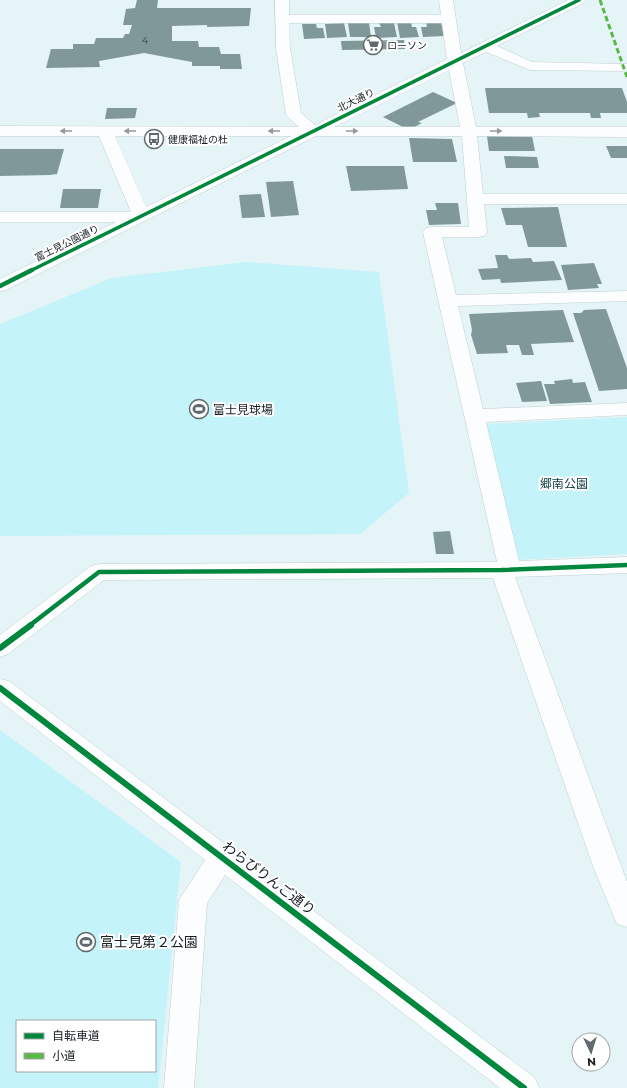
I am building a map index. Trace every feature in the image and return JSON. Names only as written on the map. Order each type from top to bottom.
[{"type":"street","points":[[282,0],[283,48],[294,115],[314,131]]},
{"type":"street","points":[[446,0],[455,61],[469,131],[478,232],[432,232],[474,416],[506,570],[617,869],[627,915]]},
{"type":"street","name":"北大通り","points":[[142,217],[579,0]]},
{"type":"street","points":[[282,19],[449,19]]},
{"type":"street","points":[[485,46],[530,66],[623,67]]},
{"type":"street","points":[[0,131],[627,132]]},
{"type":"street","points":[[0,217],[142,217],[105,131]]},
{"type":"street","points":[[476,199],[627,199]]},
{"type":"street","name":"富士見公園通り","points":[[0,286],[142,217]]},
{"type":"street","points":[[448,301],[627,296]]},
{"type":"street","points":[[474,416],[627,409]]},
{"type":"street","points":[[0,648],[99,572],[506,570],[627,565]]},
{"type":"street","name":"わらびりんご通り","points":[[0,688],[524,1088]]},
{"type":"street","points":[[179,1088],[193,900],[222,858]]},
{"type":"green space","name":"富士見球場","points":[[246,262],[379,272],[409,493],[360,534],[0,536],[0,324],[112,278]]},
{"type":"green space","name":"郷南公園","points":[[627,417],[627,554],[516,560],[486,424]]},
{"type":"green space","name":"富士見第２公園","points":[[0,730],[181,862],[158,1088],[0,1088]]},
{"type":"building","points":[[137,0],[158,0],[157,8],[251,8],[249,26],[172,26],[172,41],[198,41],[199,47],[219,47],[221,54],[240,54],[242,69],[220,69],[220,66],[192,66],[192,62],[144,53],[99,61],[100,67],[46,68],[51,49],[73,49],[73,44],[94,44],[96,38],[123,38],[125,34],[129,34],[132,25],[123,25],[126,9],[135,8]]},
{"type":"building","points":[[397,22],[411,22],[412,27],[416,27],[419,37],[400,38]]},
{"type":"building","points":[[426,22],[441,22],[444,36],[423,37],[421,27],[427,27]]},
{"type":"building","points":[[344,23],[347,37],[327,38],[325,24]]},
{"type":"building","points":[[348,23],[369,23],[371,37],[350,37]]},
{"type":"building","points":[[379,23],[394,23],[397,37],[376,38],[374,27],[381,27]]},
{"type":"building","points":[[302,24],[316,24],[317,28],[323,28],[325,38],[304,39]]},
{"type":"building","name":"ローソン","points":[[404,40],[405,49],[342,50],[341,41]]},
{"type":"building","points":[[485,88],[622,88],[627,102],[627,113],[600,113],[601,118],[591,118],[590,113],[539,113],[540,117],[528,118],[527,113],[489,113]]},
{"type":"building","points":[[433,92],[457,103],[418,122],[422,123],[409,130],[383,117]]},
{"type":"building","points":[[107,108],[137,108],[135,118],[105,119]]},
{"type":"building","points":[[487,136],[532,136],[535,151],[489,151]]},
{"type":"building","points":[[409,138],[452,139],[457,162],[413,162]]},
{"type":"building","points":[[606,146],[627,146],[627,158],[611,158]]},
{"type":"building","points":[[0,149],[64,149],[57,174],[0,176]]},
{"type":"building","points":[[504,156],[537,157],[539,168],[506,168]]},
{"type":"building","points":[[346,166],[404,166],[408,189],[351,191]]},
{"type":"building","points":[[293,181],[299,215],[271,217],[266,182]]},
{"type":"building","points":[[63,189],[101,189],[98,208],[60,208]]},
{"type":"building","points":[[261,194],[265,217],[242,218],[239,195]]},
{"type":"building","points":[[435,203],[458,203],[461,224],[429,225],[426,210],[437,210]]},
{"type":"building","points":[[558,207],[567,247],[528,247],[522,225],[506,225],[501,208]]},
{"type":"building","points":[[495,255],[507,255],[509,259],[531,258],[533,262],[554,261],[562,280],[501,283],[500,279],[482,280],[478,269],[498,268]]},
{"type":"building","points":[[594,263],[602,284],[597,284],[599,288],[568,290],[561,265]]},
{"type":"building","points":[[606,309],[627,368],[627,389],[599,391],[573,313],[581,313],[584,310]]},
{"type":"building","points":[[563,310],[574,342],[531,344],[534,355],[522,355],[519,345],[506,345],[508,353],[477,354],[471,335],[472,330],[469,314]]},
{"type":"building","points":[[572,379],[573,383],[585,382],[592,402],[550,404],[544,384],[555,384],[554,381]]},
{"type":"building","points":[[541,381],[547,401],[522,402],[516,383]]},
{"type":"building","points":[[450,531],[454,554],[436,554],[433,532]]},
{"type":"marked path","points":[[600,0],[627,77]]},
{"type":"cycle path","points":[[0,286],[579,0]]},
{"type":"cycle path","points":[[0,648],[99,572],[501,570],[627,565]]},
{"type":"cycle path","points":[[0,688],[524,1088]]},
{"type":"place","name":"ローソン","points":[[373,45]]},
{"type":"place","name":"健康福祉の杜","points":[[154,139]]},
{"type":"place","name":"富士見球場","points":[[199,409]]},
{"type":"place","name":"富士見第２公園","points":[[86,942]]}]
